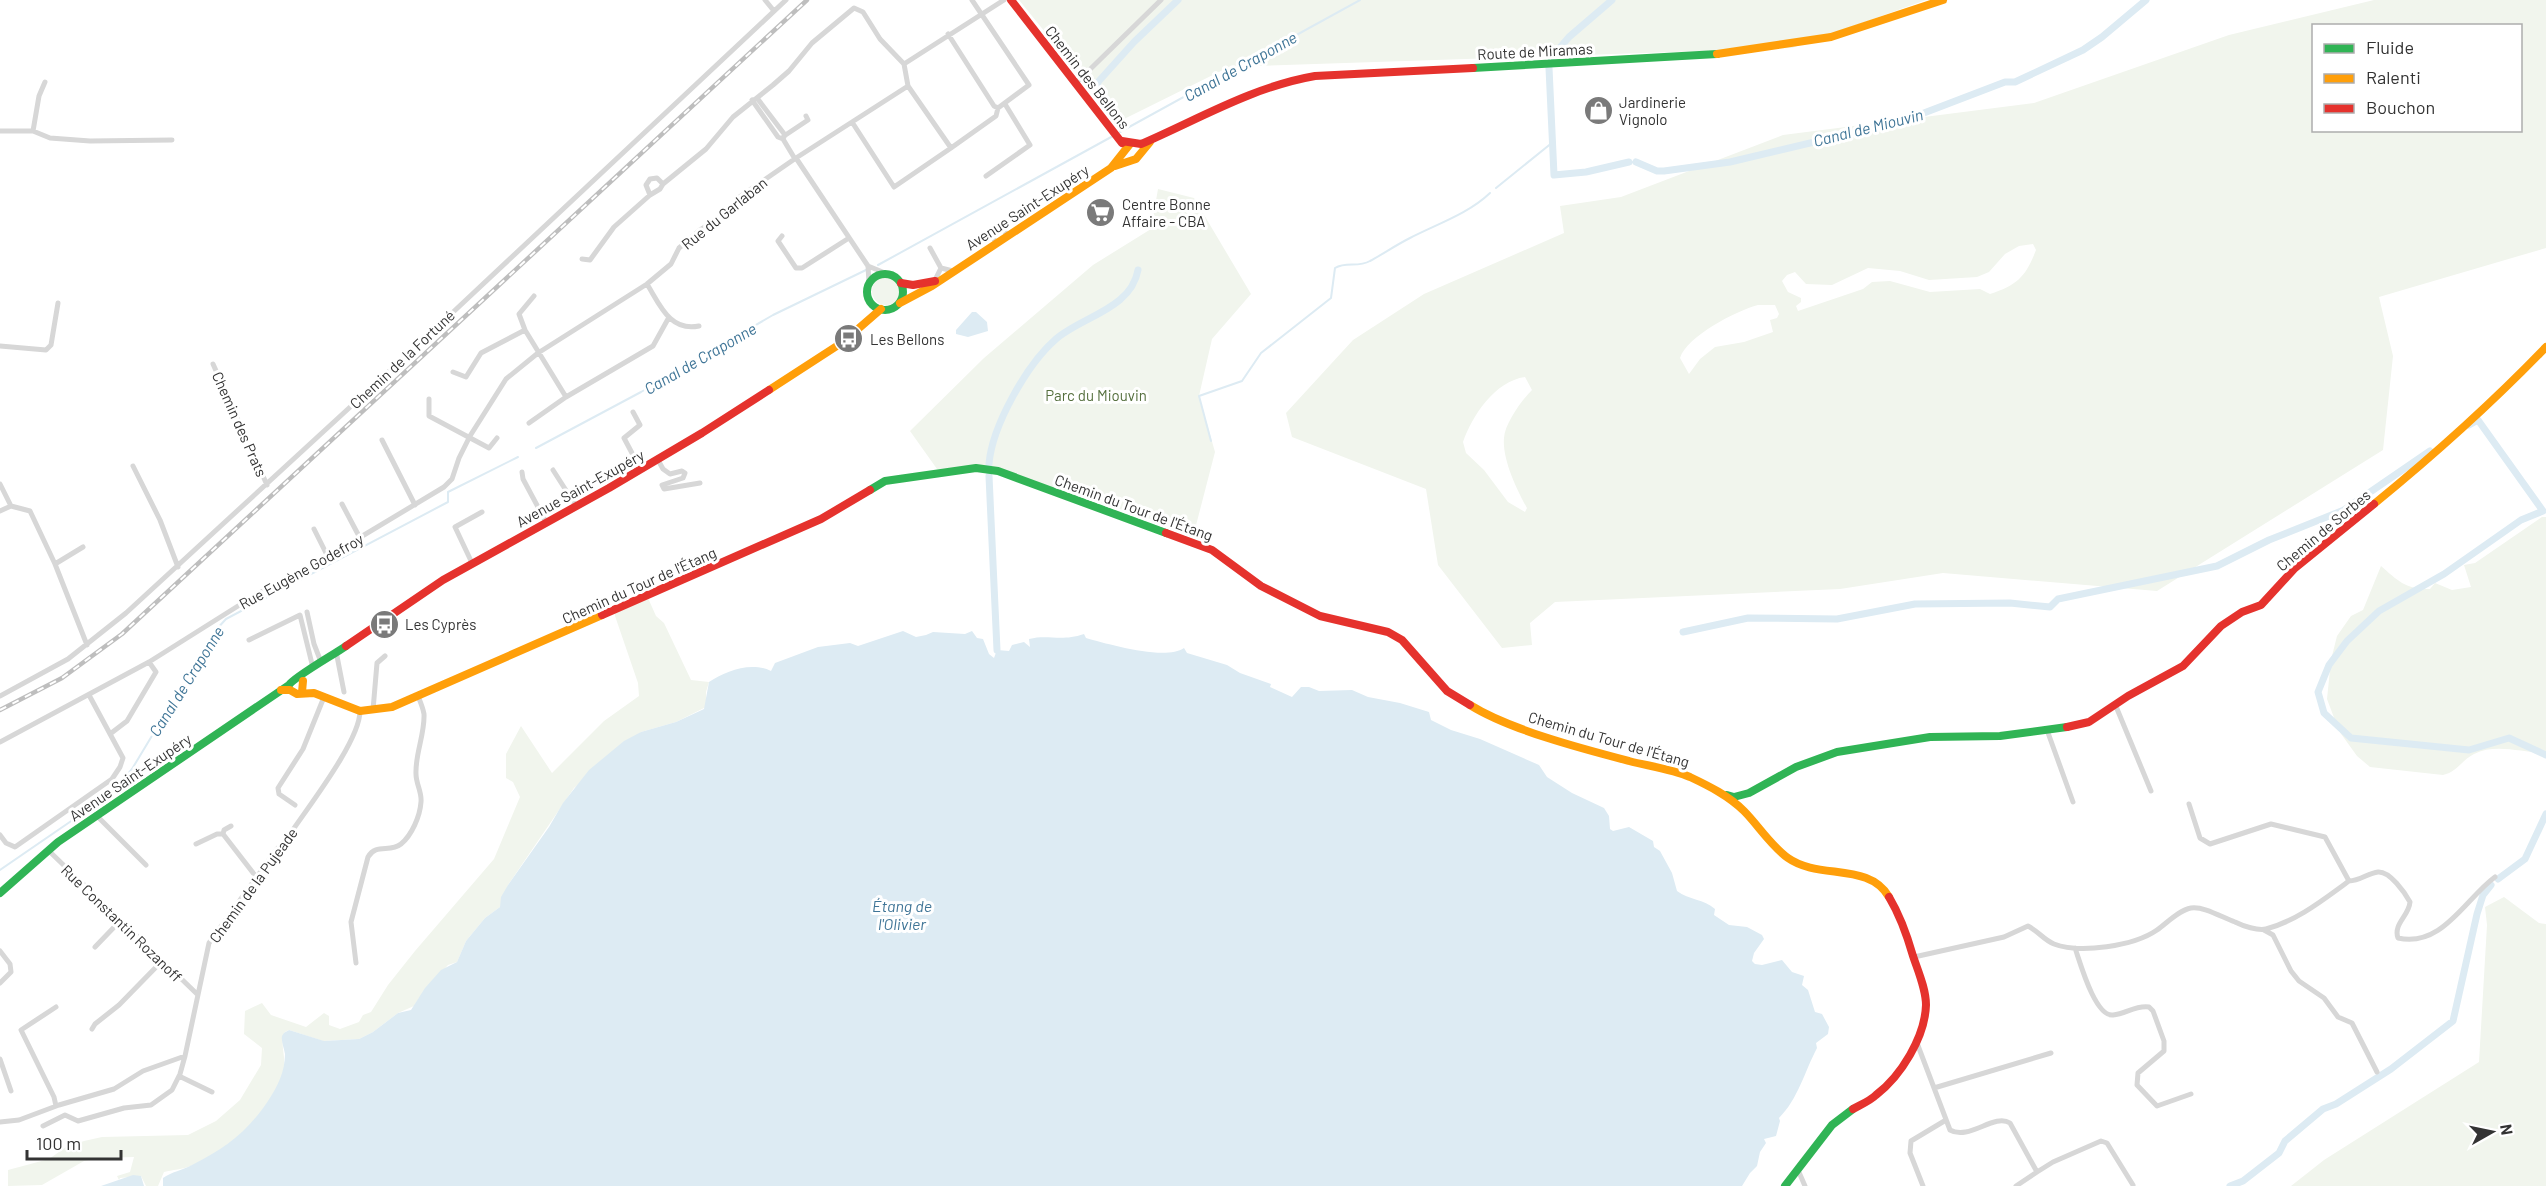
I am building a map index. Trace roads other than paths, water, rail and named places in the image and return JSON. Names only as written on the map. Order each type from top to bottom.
[{"type":"street","points":[[765,0],[774,11]]},
{"type":"street","name":"Chemin de la Fortuné","points":[[2,695],[42,674],[87,645],[178,567],[786,0]]},
{"type":"street","points":[[852,122],[894,187],[996,116],[999,108],[1029,86],[972,0]]},
{"type":"street","points":[[904,64],[1004,0]]},
{"type":"street","name":"Chemin des Bellons","points":[[1011,0],[1075,84],[1127,146]]},
{"type":"street","points":[[1075,84],[1161,0]]},
{"type":"street","name":"Route de Miramas","points":[[1127,146],[1157,137],[1263,87],[1289,79],[1709,55],[1831,37],[1942,0]]},
{"type":"street","points":[[582,259],[590,260],[614,228],[706,149],[733,117],[789,71],[812,43],[854,8],[863,12],[880,39],[904,64],[908,86],[951,148]]},
{"type":"street","points":[[948,34],[994,106],[999,108]]},
{"type":"street","points":[[33,131],[39,96],[45,82]]},
{"type":"street","name":"Rue du Garlaban","points":[[444,487],[452,479],[470,436],[506,379],[538,353],[647,284],[671,264],[679,248],[700,230],[730,212],[738,198],[908,86]]},
{"type":"street","points":[[754,99],[778,137],[784,138],[808,120],[806,116]]},
{"type":"street","points":[[986,176],[1030,145],[1005,104]]},
{"type":"street","points":[[0,131],[33,131],[50,138],[90,141],[172,140]]},
{"type":"street","points":[[1111,168],[1136,159],[1157,137]]},
{"type":"street","points":[[784,138],[868,266],[869,301],[863,325]]},
{"type":"street","points":[[1130,160],[1126,157],[1127,146],[1140,153]]},
{"type":"street","name":"Avenue Saint-Exupéry","points":[[900,303],[919,294],[1111,168],[1127,146]]},
{"type":"street","points":[[650,195],[645,185],[650,179],[657,178],[663,184]]},
{"type":"street","points":[[782,236],[778,241],[796,268],[802,268],[849,238]]},
{"type":"street","points":[[930,248],[941,268],[937,281]]},
{"type":"street","points":[[868,266],[897,278],[901,283],[903,293],[900,303],[889,309],[880,309],[869,301]]},
{"type":"street","points":[[941,268],[954,271]]},
{"type":"street","points":[[869,283],[878,275],[885,273]]},
{"type":"street","name":"Avenue Saint-Exupéry","points":[[901,283],[913,285],[937,281]]},
{"type":"street","points":[[647,284],[668,319],[689,328],[699,326]]},
{"type":"street","points":[[534,296],[519,314],[538,353],[566,397]]},
{"type":"street","points":[[0,346],[44,351],[49,348],[58,303]]},
{"type":"street","name":"Avenue Saint-Exupéry","points":[[290,687],[294,693],[310,670],[421,594],[472,563],[658,460],[838,346],[856,333],[880,309]]},
{"type":"street","points":[[529,423],[566,397],[653,346],[668,319]]},
{"type":"street","points":[[453,372],[466,377],[481,353],[525,330]]},
{"type":"street","name":"Chemin de Sorbes","points":[[1722,794],[1734,797],[1749,793],[1796,767],[1837,752],[1930,737],[2000,736],[2089,722],[2183,666],[2221,626],[2242,612],[2262,605],[2294,568],[2412,473],[2505,389],[2546,347]]},
{"type":"street","name":"Chemin des Prats","points":[[213,364],[267,485]]},
{"type":"street","points":[[429,399],[429,416],[489,448],[497,438]]},
{"type":"street","points":[[633,412],[640,425],[624,438],[641,470]]},
{"type":"street","points":[[382,440],[415,505]]},
{"type":"street","points":[[658,460],[669,474],[682,471],[685,473],[683,478],[663,485],[664,489],[700,483]]},
{"type":"street","points":[[133,466],[160,520],[178,567]]},
{"type":"street","name":"Chemin du Tour de l'Étang","points":[[301,684],[314,693],[360,711],[392,707],[821,519],[885,481],[976,468],[998,471],[1212,550],[1261,586],[1288,602],[1320,616],[1388,632],[1402,640],[1447,691],[1481,712],[1599,753],[1688,776],[1722,794],[1742,809],[1788,858],[1825,872],[1869,877],[1884,888],[1902,919],[1926,1004],[1917,1042],[1904,1064],[1876,1095],[1846,1113],[1832,1125],[1785,1186]]},
{"type":"street","points":[[553,470],[576,506]]},
{"type":"street","points":[[522,472],[523,479],[546,522]]},
{"type":"street","points":[[0,484],[11,506]]},
{"type":"street","name":"Rue Eugène Godefroy","points":[[0,742],[149,662],[257,594],[292,578],[444,487]]},
{"type":"street","points":[[342,504],[360,538]]},
{"type":"street","points":[[0,510],[11,506],[30,512],[55,564],[87,645]]},
{"type":"street","points":[[472,563],[455,527],[482,512]]},
{"type":"street","points":[[314,529],[328,557]]},
{"type":"street","points":[[55,564],[83,547]]},
{"type":"street","points":[[307,612],[321,663]]},
{"type":"street","points":[[249,640],[300,615],[310,670]]},
{"type":"street","points":[[336,651],[344,692]]},
{"type":"street","points":[[373,711],[377,663],[386,656]]},
{"type":"street","points":[[110,734],[127,721],[156,672],[149,662]]},
{"type":"street","name":"Avenue Saint-Exupéry","points":[[0,893],[48,850],[281,690],[301,684]]},
{"type":"street","points":[[0,686],[2,695]]},
{"type":"street","points":[[0,835],[6,843],[15,847],[112,779],[120,767],[123,758],[89,695]]},
{"type":"street","points":[[356,963],[351,922],[368,856],[371,851],[394,848],[402,844],[414,826],[422,800],[416,776],[424,713],[418,696]]},
{"type":"street","points":[[295,805],[279,794],[278,789],[303,749],[324,697]]},
{"type":"street","points":[[2115,705],[2151,791]]},
{"type":"street","name":"Chemin de la Pujeade","points":[[179,1076],[197,994],[205,969],[209,943],[286,840],[349,744],[360,719],[360,711]]},
{"type":"street","points":[[2047,730],[2073,802]]},
{"type":"street","points":[[2189,804],[2200,838],[2210,844],[2271,824],[2325,837],[2349,881]]},
{"type":"street","points":[[97,816],[146,865]]},
{"type":"street","points":[[223,834],[224,830],[231,826]]},
{"type":"street","points":[[196,844],[217,834],[223,834]]},
{"type":"street","points":[[223,834],[257,878]]},
{"type":"street","name":"Rue Constantin Rozanoff","points":[[48,850],[197,994]]},
{"type":"street","points":[[2264,930],[2307,911],[2349,881],[2379,872],[2398,885],[2410,902],[2409,910],[2398,927],[2398,938],[2425,939],[2458,914],[2480,888],[2495,877]]},
{"type":"street","points":[[1914,957],[2004,937],[2028,926],[2037,930],[2046,940],[2055,945],[2075,948],[2103,947],[2128,942],[2156,932],[2188,908],[2197,908],[2273,935],[2291,971],[2299,981],[2315,990],[2338,1017],[2352,1023],[2377,1072]]},
{"type":"street","points":[[95,947],[120,921]]},
{"type":"street","points":[[2075,948],[2097,1004],[2104,1013],[2115,1015],[2139,1006],[2149,1007],[2152,1011],[2164,1041],[2164,1051],[2138,1073],[2137,1085],[2157,1106],[2191,1094]]},
{"type":"street","points":[[0,951],[11,968],[11,972],[0,983]]},
{"type":"street","points":[[92,1029],[94,1024],[119,1005],[162,961]]},
{"type":"street","points":[[56,1007],[21,1030],[54,1097],[56,1106]]},
{"type":"street","points":[[1917,1042],[1950,1130],[1959,1134],[2006,1120],[2010,1123],[2037,1172]]},
{"type":"street","points":[[1934,1088],[2051,1053]]},
{"type":"street","points":[[0,1122],[19,1120],[56,1106],[114,1089],[143,1071],[185,1056]]},
{"type":"street","points":[[0,1059],[11,1091]]},
{"type":"street","points":[[43,1126],[66,1115],[78,1121],[124,1108],[151,1105],[172,1090],[179,1076],[212,1092]]},
{"type":"street","points":[[1923,1186],[1910,1153],[1911,1141],[1946,1120]]},
{"type":"street","points":[[2016,1186],[2052,1162],[2101,1141],[2107,1143],[2133,1185]]},
{"type":"street","points":[[1797,1170],[1805,1186]]},
{"type":"water","points":[[972,312],[976,312],[987,322],[988,331],[968,337],[956,334],[956,330]]},
{"type":"water","name":"Étang de l'Olivier","points":[[903,631],[916,637],[933,632],[965,634],[972,631],[977,638],[983,639],[989,654],[994,658],[997,650],[1009,651],[1012,645],[1024,642],[1030,647],[1029,639],[1084,634],[1086,638],[1096,641],[1150,652],[1175,652],[1184,648],[1187,653],[1227,665],[1240,673],[1271,684],[1270,687],[1292,697],[1301,687],[1319,691],[1352,690],[1368,697],[1400,703],[1429,712],[1431,720],[1451,730],[1480,739],[1539,765],[1547,777],[1572,793],[1604,808],[1609,816],[1610,829],[1613,831],[1629,827],[1653,841],[1654,847],[1660,851],[1672,873],[1677,891],[1711,906],[1715,909],[1714,915],[1729,925],[1747,927],[1762,935],[1764,939],[1754,953],[1752,961],[1755,964],[1762,965],[1782,960],[1792,972],[1804,976],[1802,985],[1808,990],[1815,1012],[1822,1014],[1829,1027],[1828,1034],[1816,1043],[1817,1048],[1796,1094],[1779,1118],[1776,1136],[1764,1139],[1766,1143],[1760,1152],[1757,1166],[1742,1186],[163,1186],[163,1178],[215,1152],[244,1130],[260,1112],[275,1090],[282,1072],[285,1054],[282,1038],[285,1032],[289,1030],[324,1041],[359,1039],[373,1032],[398,1013],[411,1010],[425,988],[441,970],[457,962],[466,941],[485,918],[500,907],[501,897],[508,885],[563,803],[589,770],[624,741],[641,732],[676,722],[704,709],[709,682],[730,671],[755,667],[771,671],[775,663],[818,647],[850,643],[858,646]]},
{"type":"water","points":[[133,1175],[141,1176],[144,1186],[101,1186]]},
{"type":"waterway","points":[[1116,115],[1097,91],[1098,82],[1134,42],[1178,0]]},
{"type":"waterway","name":"Canal de Craponne","points":[[1120,132],[1360,0]]},
{"type":"waterway","points":[[1551,58],[1569,37],[1612,0]]},
{"type":"waterway","name":"Canal de Miouvin","points":[[1636,162],[1657,171],[1730,162],[1903,121],[2005,82],[2015,82],[2083,50],[2146,0]]},
{"type":"waterway","name":"Canal de Miouvin","points":[[1549,68],[1554,175],[1586,172],[1629,162]]},
{"type":"waterway","name":"Canal de Craponne","points":[[878,265],[1113,136]]},
{"type":"waterway","points":[[1496,188],[1553,142]]},
{"type":"waterway","points":[[1211,441],[1199,396],[1242,381],[1261,353],[1331,298],[1335,268],[1366,263],[1462,213],[1490,193]]},
{"type":"waterway","name":"Canal de Craponne","points":[[536,448],[641,392],[773,315],[866,270]]},
{"type":"waterway","points":[[989,464],[1004,414],[1034,364],[1056,339],[1116,303],[1126,294],[1134,283],[1138,270]]},
{"type":"waterway","points":[[2469,425],[2478,420],[2543,511],[2521,520],[2444,574],[2379,611],[2347,641],[2329,665],[2318,692],[2324,713],[2351,738],[2469,750],[2509,738],[2546,755]]},
{"type":"waterway","points":[[1683,632],[1748,618],[1837,619],[1915,604],[2010,603],[2050,607],[2058,599],[2217,566],[2269,540],[2344,510],[2430,451]]},
{"type":"waterway","name":"Canal de Craponne","points":[[0,870],[112,793],[132,769],[215,631],[226,619],[448,502],[448,492],[518,457]]},
{"type":"waterway","points":[[989,476],[997,650]]},
{"type":"waterway","points":[[2498,879],[2525,859],[2546,814]]},
{"type":"waterway","points":[[2230,1186],[2243,1181],[2279,1153],[2285,1141],[2323,1109],[2336,1104],[2391,1069],[2453,1021],[2477,914],[2483,895],[2491,885]]},
{"type":"railway","points":[[0,710],[62,678],[122,634],[807,0]]},
{"type":"place","name":"Jardinerie Vignolo","points":[[1598,111]]},
{"type":"place","name":"Centre Bonne Affaire - CBA","points":[[1101,213]]},
{"type":"place","name":"Les Bellons","points":[[849,339]]},
{"type":"place","name":"Les Cyprès","points":[[384,624]]},
{"type":"park label","name":"Parc du Miouvin","points":[[1096,395]]}]
